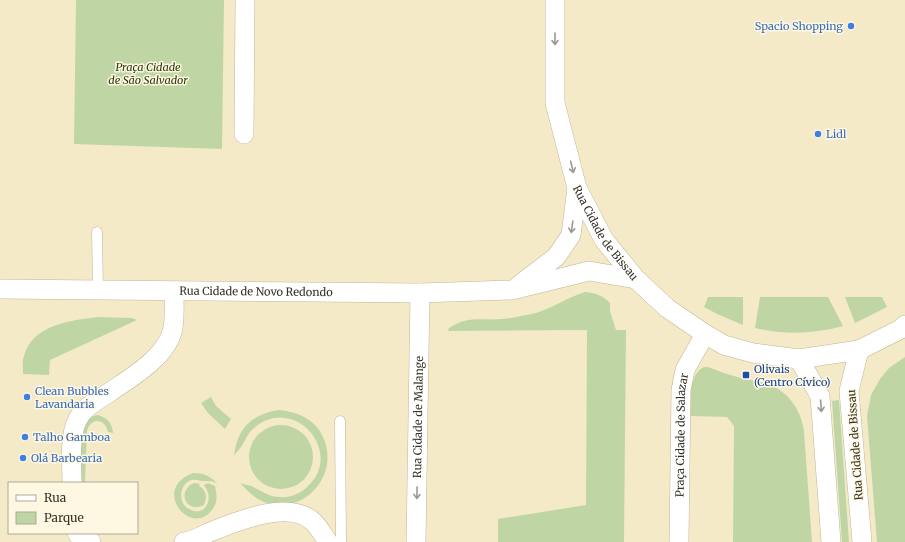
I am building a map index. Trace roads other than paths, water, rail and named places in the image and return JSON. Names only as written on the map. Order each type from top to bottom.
[{"type":"street","points":[[244,134],[245,0]]},
{"type":"street","name":"Rua Cidade de Bissau","points":[[555,0],[555,103],[577,188],[604,240],[636,279],[667,308],[724,346],[753,353],[799,359],[859,350],[901,329],[905,325]]},
{"type":"street","points":[[512,290],[556,258],[571,235],[577,188]]},
{"type":"street","name":"Rua Cidade de Novo Redondo","points":[[0,289],[63,288],[98,290],[420,293],[512,290],[589,271],[636,279]]},
{"type":"street","points":[[72,482],[73,434],[81,414],[95,402],[131,378],[155,359],[167,343],[173,328],[174,291]]},
{"type":"street","name":"Rua Cidade de Malange","points":[[416,542],[420,293]]},
{"type":"street","name":"Praça Cidade de Salazar","points":[[679,542],[681,390],[685,370],[705,334]]},
{"type":"street","name":"Rua Cidade de Bissau","points":[[859,350],[849,391],[862,542]]},
{"type":"street","points":[[799,359],[820,396],[831,542]]},
{"type":"street","points":[[184,542],[242,519],[290,512],[300,514],[312,520],[328,542]]},
{"type":"street","points":[[78,534],[91,542]]},
{"type":"lane","points":[[97,232],[98,290]]},
{"type":"lane","points":[[340,421],[341,542]]},
{"type":"place","name":"Spacio Shopping","points":[[851,26]]},
{"type":"place","name":"Lidl","points":[[818,134]]},
{"type":"place","name":"Olivais (Centro Cívico)","points":[[746,375]]},
{"type":"place","name":"Clean Bubbles Lavandaria","points":[[27,397]]},
{"type":"place","name":"Talho Gamboa","points":[[25,437]]},
{"type":"place","name":"Olá Barbearia","points":[[23,458]]},
{"type":"park label","name":"Praça Cidade de São Salvador","points":[[148,73]]}]
